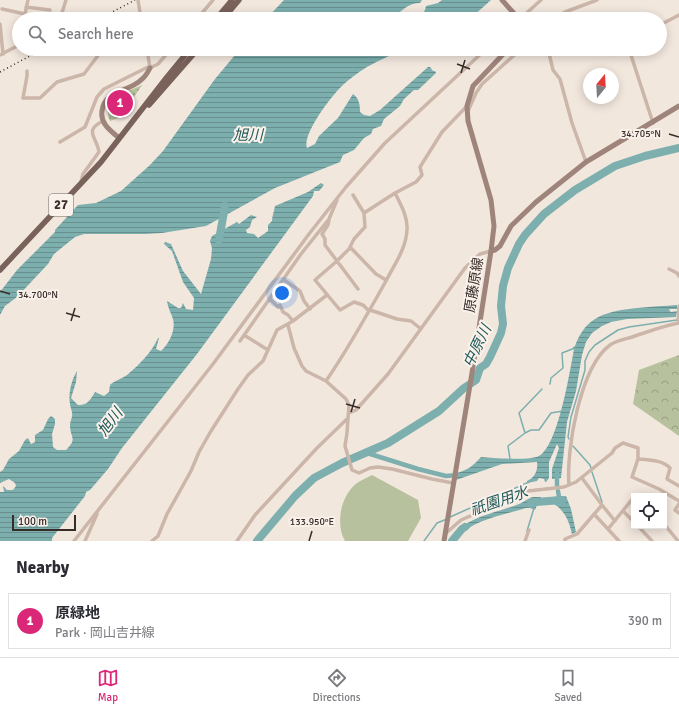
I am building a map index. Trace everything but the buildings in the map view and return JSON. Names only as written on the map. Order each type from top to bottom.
[{"type":"main road","points":[[222,12],[232,0]]},
{"type":"main road","points":[[229,12],[239,0]]},
{"type":"main road","points":[[502,0],[513,12]]},
{"type":"main road","name":"27","points":[[0,270],[101,162],[166,77],[184,56]]},
{"type":"main road","name":"27","points":[[119,138],[192,56]]},
{"type":"main road","name":"原藤原線","points":[[444,541],[472,373],[494,226],[493,210],[466,114],[473,86],[501,56]]},
{"type":"main road","points":[[119,138],[103,121],[101,114],[102,108],[107,98],[141,81],[150,67]]},
{"type":"main road","points":[[491,251],[500,246],[511,226],[536,202],[586,162],[679,106]]},
{"type":"street","points":[[25,12],[28,0]]},
{"type":"street","points":[[62,12],[66,0]]},
{"type":"street","points":[[138,0],[140,12]]},
{"type":"street","points":[[203,12],[213,0]]},
{"type":"street","points":[[526,12],[541,0]]},
{"type":"street","points":[[565,12],[597,0]]},
{"type":"street","points":[[26,7],[50,10]]},
{"type":"street","points":[[2,9],[16,12]]},
{"type":"street","points":[[667,22],[679,16]]},
{"type":"street","points":[[0,24],[1,55],[12,49]]},
{"type":"street","points":[[26,71],[27,76],[23,98],[40,98],[57,82],[84,74],[98,56]]},
{"type":"street","points":[[148,56],[150,67]]},
{"type":"street","points":[[60,142],[85,127],[97,96],[104,89],[158,64],[165,56]]},
{"type":"street","points":[[74,541],[213,364],[338,197],[385,143],[478,56]]},
{"type":"street","points":[[466,114],[482,84],[513,56]]},
{"type":"street","points":[[550,56],[553,70],[560,79],[572,123],[586,162]]},
{"type":"street","points":[[631,56],[652,123]]},
{"type":"street","points":[[364,213],[395,193],[416,182],[422,175],[420,167],[435,141],[467,106]]},
{"type":"street","points":[[80,184],[83,174],[99,152],[92,129],[95,125],[103,121]]},
{"type":"street","points":[[326,381],[353,340],[398,259],[406,240],[407,221],[395,193]]},
{"type":"street","points":[[353,195],[364,213],[365,227],[354,238],[350,248],[315,280],[340,310],[354,302],[363,305],[370,310],[397,319],[411,321],[421,329]]},
{"type":"street","points":[[338,197],[328,225],[322,234],[328,251],[358,289]]},
{"type":"street","points":[[240,341],[301,254],[329,219]]},
{"type":"street","points":[[350,248],[376,274],[386,280]]},
{"type":"street","points":[[349,413],[356,410],[388,374],[464,268],[480,254],[491,251]]},
{"type":"street","points":[[669,269],[677,273],[679,276]]},
{"type":"street","points":[[284,280],[300,292],[310,309]]},
{"type":"street","points":[[152,541],[158,536],[167,514],[191,471],[199,452],[222,412],[245,380],[263,362],[277,330],[288,325],[327,295]]},
{"type":"street","points":[[270,299],[278,307],[280,306],[283,312],[293,321]]},
{"type":"street","points":[[569,485],[572,428],[588,377],[598,358],[610,345],[617,341],[678,322],[679,306]]},
{"type":"street","points":[[288,325],[294,348],[306,372],[326,381],[346,399],[349,405],[345,446],[352,470],[359,473],[370,468],[378,467],[432,479],[453,481]]},
{"type":"street","points":[[244,335],[268,350]]},
{"type":"street","points":[[237,541],[255,515],[317,448],[348,418]]},
{"type":"street","points":[[444,535],[461,520],[528,491],[564,487],[569,485],[582,478],[612,453],[615,448],[623,443],[638,448],[638,459],[632,477],[658,489],[679,503],[675,510],[679,513]]},
{"type":"street","points":[[638,459],[651,460],[666,464],[670,468],[667,479],[679,486]]},
{"type":"street","points":[[582,478],[615,521]]},
{"type":"street","points":[[608,529],[631,501]]},
{"type":"street","points":[[565,541],[565,539],[574,536],[602,505]]},
{"type":"street","points":[[84,541],[99,510]]},
{"type":"street","points":[[623,511],[631,519]]},
{"type":"street","points":[[594,514],[619,541]]},
{"type":"street","points":[[667,528],[678,541]]},
{"type":"street","points":[[641,529],[652,541]]},
{"type":"street","points":[[525,541],[529,530]]},
{"type":"green space","points":[[142,85],[121,117],[110,121],[108,109],[113,98]]},
{"type":"green space","points":[[679,355],[679,436],[633,404],[639,370]]},
{"type":"green space","points":[[372,475],[418,500],[421,518],[408,541],[345,541],[340,526],[341,510],[344,502],[351,488]]},
{"type":"water","points":[[284,0],[422,0],[420,3],[412,4],[399,12],[273,12]]},
{"type":"water","points":[[442,0],[491,0],[478,12],[424,12],[426,6],[438,3]]},
{"type":"water","name":"旭川","points":[[234,56],[389,56],[362,70],[341,87],[318,117],[309,135],[307,148],[315,144],[319,136],[338,118],[353,94],[359,102],[360,112],[364,115],[370,116],[380,110],[428,67],[436,73],[418,90],[414,90],[404,99],[400,106],[384,119],[381,126],[373,129],[371,134],[364,138],[354,150],[343,155],[340,162],[275,188],[206,226],[162,233],[84,234],[75,237],[54,254],[48,264],[17,297],[5,306],[0,315],[0,292],[17,270],[55,232],[55,230],[78,205],[96,203],[121,191],[150,165],[163,151],[215,79]]},
{"type":"water","name":"旭川","points":[[321,183],[324,185],[319,191],[314,191],[313,196],[197,354],[122,448],[108,469],[90,490],[86,492],[85,496],[52,538],[52,541],[0,541],[0,492],[4,492],[3,486],[7,490],[13,490],[16,486],[15,483],[9,479],[0,483],[0,472],[3,470],[9,459],[19,451],[25,440],[28,438],[31,444],[35,442],[35,435],[43,430],[51,416],[55,419],[52,434],[53,447],[57,450],[66,450],[70,446],[73,440],[70,429],[72,411],[70,405],[70,391],[77,371],[76,382],[71,398],[78,405],[86,403],[95,392],[104,396],[109,392],[110,385],[123,378],[140,363],[149,353],[158,338],[156,349],[161,351],[167,345],[173,332],[174,323],[167,301],[178,308],[181,308],[183,303],[186,309],[193,310],[194,298],[183,282],[172,251],[164,244],[165,242],[171,244],[183,271],[201,294],[211,259],[212,248],[210,241],[212,236],[237,222],[239,224],[251,215],[257,217],[252,220],[250,227],[246,230],[247,233],[254,234],[258,238],[268,231],[268,225],[272,221],[275,206],[308,192]]},
{"type":"water","points":[[677,305],[677,309],[669,310],[671,312],[677,311],[676,317],[627,319],[611,322],[592,333],[586,342],[582,355],[576,391],[567,422],[561,478],[552,479],[552,469],[559,448],[557,444],[549,462],[549,478],[546,482],[544,479],[539,478],[537,481],[527,483],[527,481],[532,478],[535,473],[537,462],[502,464],[456,480],[457,473],[470,467],[481,457],[511,459],[534,458],[539,456],[546,449],[552,438],[562,407],[572,360],[573,347],[591,321],[612,312],[646,307]]},
{"type":"water","points":[[566,496],[571,509],[576,532],[572,534],[566,516],[552,503],[552,497]]},
{"type":"water","points":[[533,497],[541,497],[541,503],[537,505],[535,510],[526,508],[500,515],[473,526],[460,536],[457,533],[462,527],[476,519],[512,507]]},
{"type":"waterway","name":"中原川","points":[[257,541],[295,496],[314,478],[342,463],[388,443],[439,411],[464,388],[476,380],[480,368],[486,364],[501,333],[503,324],[501,306],[503,286],[508,268],[519,244],[544,214],[575,190],[615,166],[645,156],[679,148]]},
{"type":"waterway","name":"旭川","points":[[219,240],[225,206]]},
{"type":"waterway","points":[[569,439],[571,417],[585,370],[585,361],[589,352],[595,345],[618,330],[677,320]]},
{"type":"waterway","points":[[550,384],[551,378],[563,368],[562,353],[575,348]]},
{"type":"waterway","points":[[510,459],[508,446],[525,433],[519,413],[542,389]]},
{"type":"waterway","points":[[525,433],[531,430],[539,430],[551,413],[563,411]]},
{"type":"waterway","points":[[573,446],[591,468]]},
{"type":"waterway","points":[[367,453],[446,476],[458,475]]},
{"type":"waterway","points":[[592,472],[602,502]]},
{"type":"waterway","points":[[557,473],[557,486]]},
{"type":"waterway","points":[[450,517],[529,482]]},
{"type":"waterway","name":"祇園用水","points":[[558,491],[559,497],[563,502]]},
{"type":"waterway","name":"祇園用水","points":[[531,504],[536,502],[562,500]]},
{"type":"waterway","points":[[527,531],[534,508]]},
{"type":"waterway","points":[[424,541],[437,523],[447,519]]},
{"type":"waterway","name":"祇園用水","points":[[452,541],[465,527]]},
{"type":"railway","points":[[112,12],[135,0]]},
{"type":"railway","points":[[0,72],[30,56]]},
{"type":"place","name":"原緑地","points":[[120,103]]}]
